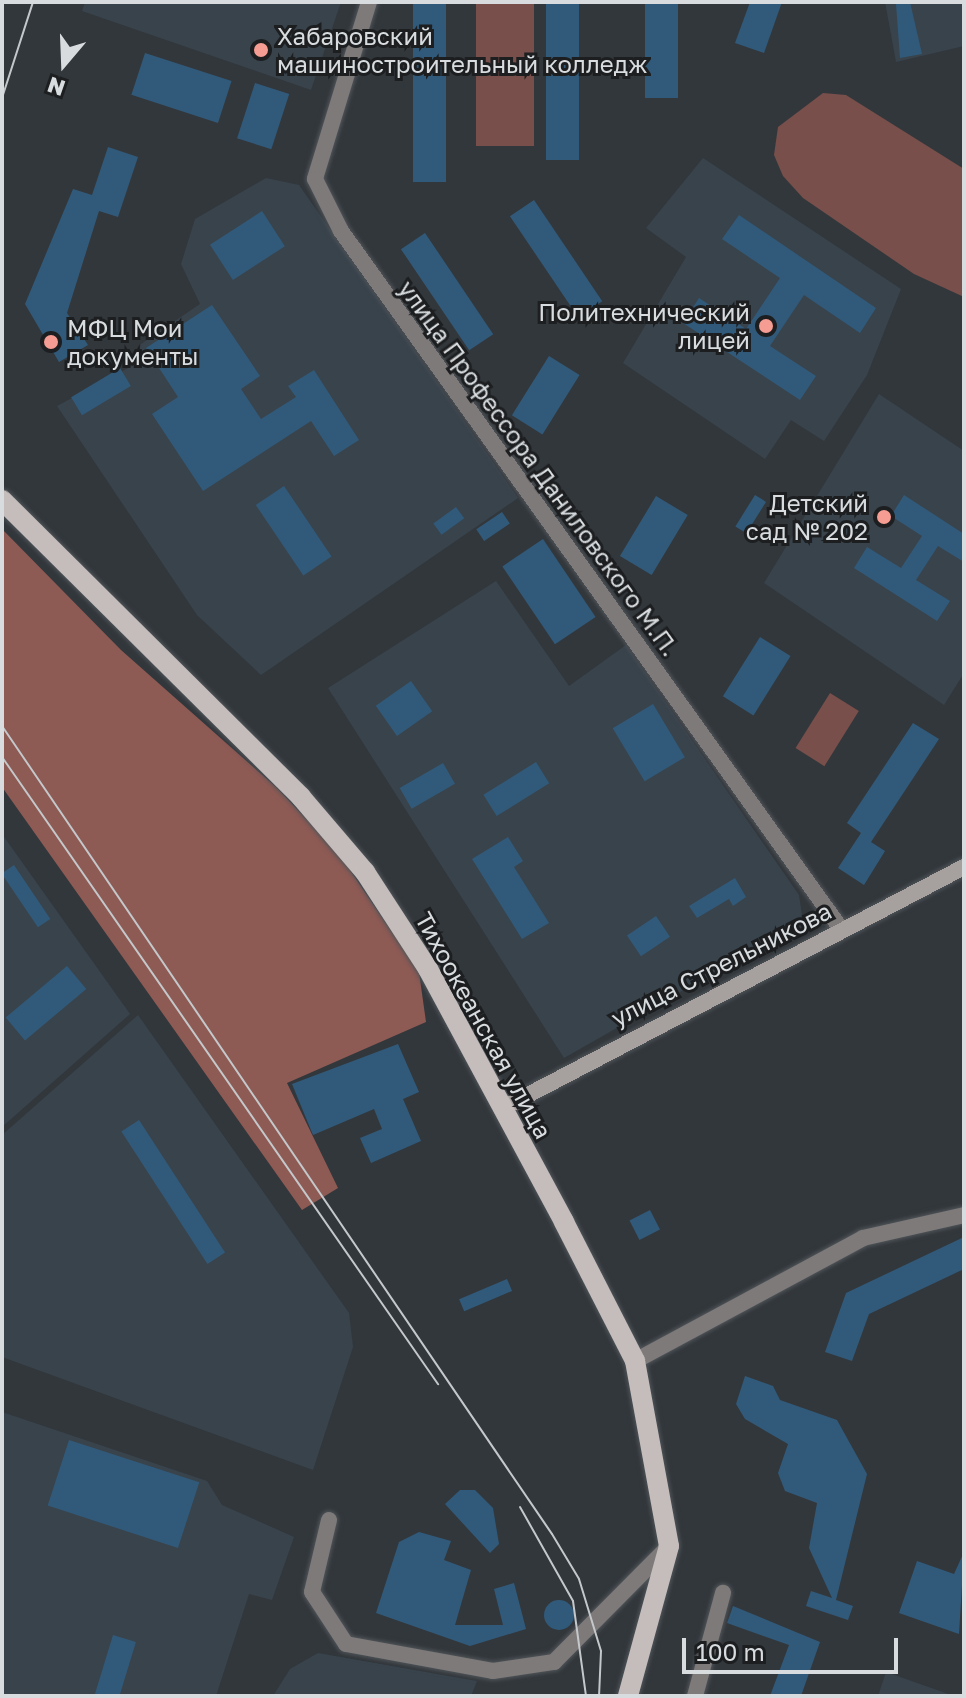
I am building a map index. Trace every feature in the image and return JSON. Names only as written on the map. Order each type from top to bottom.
[{"type":"main road","name":"Тихоокеанская улица","points":[[2,500],[301,797],[365,872],[428,969],[503,1108],[635,1361],[669,1546],[628,1696]]},
{"type":"street","name":"улица Профессора Даниловского М.П.","points":[[369,2],[315,179],[341,231],[841,929]]},
{"type":"street","name":"улица Стрельникова","points":[[503,1108],[964,867]]},
{"type":"street","points":[[635,1361],[863,1238],[964,1215]]},
{"type":"street","points":[[329,1520],[312,1592],[346,1644],[493,1671],[554,1662],[669,1546]]},
{"type":"street","points":[[695,1696],[723,1593]]},
{"type":"shaded area","name":"Хабаровский машиностроительный колледж","points":[[85,2],[341,2],[311,90],[82,11]]},
{"type":"shaded area","points":[[476,2],[534,2],[534,146],[476,146]]},
{"type":"shaded area","points":[[885,2],[964,2],[964,46],[896,62]]},
{"type":"shaded area","points":[[823,93],[846,95],[964,169],[964,297],[914,274],[803,198],[783,176],[774,155],[778,127]]},
{"type":"shaded area","name":"Политехнический лицей","points":[[703,158],[901,289],[867,375],[824,441],[791,420],[765,459],[623,363],[686,257],[646,228]]},
{"type":"shaded area","points":[[266,178],[299,185],[518,498],[261,675],[197,615],[57,406],[134,365],[141,344],[200,304],[181,264],[195,219]]},
{"type":"shaded area","name":"Детский сад № 202","points":[[879,394],[964,451],[964,673],[944,705],[764,583]]},
{"type":"shaded area","points":[[2,529],[121,650],[277,788],[339,854],[419,972],[426,1022],[287,1083],[338,1188],[302,1210],[2,787]]},
{"type":"shaded area","points":[[496,581],[569,686],[626,645],[799,895],[803,922],[564,1058],[328,688]]},
{"type":"shaded area","points":[[830,693],[859,711],[824,766],[796,748]]},
{"type":"shaded area","points":[[2,834],[130,1014],[2,1127]]},
{"type":"shaded area","points":[[138,1015],[349,1313],[353,1347],[313,1470],[2,1357],[2,1135]]},
{"type":"shaded area","points":[[2,1412],[207,1481],[222,1505],[294,1537],[272,1600],[249,1594],[216,1696],[2,1696]]},
{"type":"shaded area","points":[[318,1653],[477,1681],[471,1696],[273,1696],[290,1669]]},
{"type":"shaded area","points":[[886,1672],[954,1696],[878,1696]]},
{"type":"building","points":[[413,2],[446,2],[446,182],[413,182]]},
{"type":"building","points":[[546,2],[579,2],[579,160],[546,160]]},
{"type":"building","points":[[645,2],[678,2],[678,98],[645,98]]},
{"type":"building","points":[[750,2],[782,2],[764,53],[735,43]]},
{"type":"building","points":[[910,2],[922,54],[900,58],[896,4]]},
{"type":"building","points":[[145,53],[232,81],[218,123],[131,95]]},
{"type":"building","points":[[255,83],[289,94],[271,149],[237,138]]},
{"type":"building","points":[[108,147],[138,157],[118,217],[99,211],[67,313],[88,345],[59,362],[25,304],[73,189],[92,195]]},
{"type":"building","points":[[534,200],[602,301],[578,317],[510,216]]},
{"type":"building","points":[[262,211],[285,246],[233,280],[210,245]]},
{"type":"building","name":"Политехнический лицей","points":[[739,215],[876,308],[860,333],[804,295],[770,346],[816,376],[800,400],[683,323],[699,298],[746,329],[780,278],[722,239]]},
{"type":"building","points":[[425,233],[493,334],[469,350],[401,249]]},
{"type":"building","points":[[212,305],[260,376],[241,389],[261,419],[296,397],[288,386],[314,370],[359,440],[334,456],[311,421],[203,491],[152,414],[178,397],[146,348]]},
{"type":"building","points":[[549,356],[580,375],[542,434],[512,415]]},
{"type":"building","points":[[120,368],[131,386],[82,415],[71,397]]},
{"type":"building","points":[[284,486],[332,556],[303,575],[256,505]]},
{"type":"building","points":[[755,495],[766,502],[746,533],[735,526]]},
{"type":"building","points":[[904,495],[964,534],[964,562],[938,546],[916,580],[950,601],[937,621],[854,568],[867,547],[901,568],[922,536],[891,516]]},
{"type":"building","points":[[656,496],[688,515],[652,575],[620,556]]},
{"type":"building","points":[[456,507],[464,518],[442,535],[433,523]]},
{"type":"building","points":[[502,512],[510,524],[484,541],[476,529]]},
{"type":"building","points":[[543,539],[596,617],[555,644],[502,566]]},
{"type":"building","points":[[760,637],[791,656],[753,715],[723,696]]},
{"type":"building","points":[[411,681],[432,711],[397,736],[376,706]]},
{"type":"building","points":[[653,704],[685,757],[645,781],[613,728]]},
{"type":"building","points":[[913,723],[939,739],[871,842],[885,851],[864,885],[838,868],[861,833],[847,823]]},
{"type":"building","points":[[536,762],[549,783],[497,816],[483,795]]},
{"type":"building","points":[[443,763],[455,784],[412,809],[400,788]]},
{"type":"building","points":[[508,837],[523,861],[514,867],[549,923],[522,939],[472,859]]},
{"type":"building","points":[[14,865],[50,919],[38,927],[2,874]]},
{"type":"building","points":[[735,878],[746,897],[733,906],[729,899],[697,918],[689,906]]},
{"type":"building","points":[[656,916],[670,937],[641,956],[627,936]]},
{"type":"building","points":[[67,966],[86,989],[25,1040],[6,1017]]},
{"type":"building","points":[[398,1044],[419,1092],[403,1099],[421,1141],[371,1163],[360,1138],[382,1129],[374,1109],[313,1135],[292,1084]]},
{"type":"building","points":[[139,1120],[225,1253],[207,1264],[121,1131]]},
{"type":"building","points":[[650,1210],[660,1230],[639,1240],[630,1220]]},
{"type":"building","points":[[964,1237],[964,1269],[869,1314],[852,1361],[825,1352],[846,1293]]},
{"type":"building","points":[[507,1279],[512,1291],[464,1311],[459,1299]]},
{"type":"building","points":[[745,1376],[773,1386],[780,1400],[837,1420],[867,1474],[836,1600],[853,1606],[848,1620],[806,1606],[811,1591],[832,1598],[809,1548],[817,1503],[785,1491],[778,1473],[788,1444],[745,1419],[736,1404]]},
{"type":"building","points":[[69,1440],[199,1482],[178,1548],[48,1506]]},
{"type":"building","points":[[460,1490],[475,1490],[493,1508],[499,1544],[490,1553],[445,1504]]},
{"type":"building","points":[[419,1532],[451,1541],[444,1560],[471,1570],[455,1625],[503,1625],[494,1589],[514,1583],[526,1629],[470,1646],[376,1613],[399,1542]]},
{"type":"building","points":[[964,1552],[959,1634],[899,1613],[917,1561],[954,1574]]},
{"type":"building","points":[[559,1600],[565,1601],[573,1609],[573,1621],[565,1629],[559,1630],[553,1629],[545,1621],[544,1615],[545,1609],[553,1601]]},
{"type":"building","points":[[733,1606],[820,1642],[801,1696],[770,1696],[789,1645],[727,1623]]},
{"type":"building","points":[[113,1635],[136,1642],[119,1696],[94,1696]]},
{"type":"tram line","points":[[2,98],[33,2]]},
{"type":"tram line","points":[[2,726],[552,1534],[579,1579],[601,1651],[599,1696]]},
{"type":"tram line","points":[[2,757],[438,1384]]},
{"type":"tram line","points":[[520,1507],[573,1601],[586,1696]]},
{"type":"place","name":"Хабаровский машиностроительный колледж","points":[[261,50]]},
{"type":"place","name":"Политехнический лицей","points":[[766,326]]},
{"type":"place","name":"МФЦ Мои документы","points":[[51,342]]},
{"type":"place","name":"Детский сад № 202","points":[[884,517]]}]
